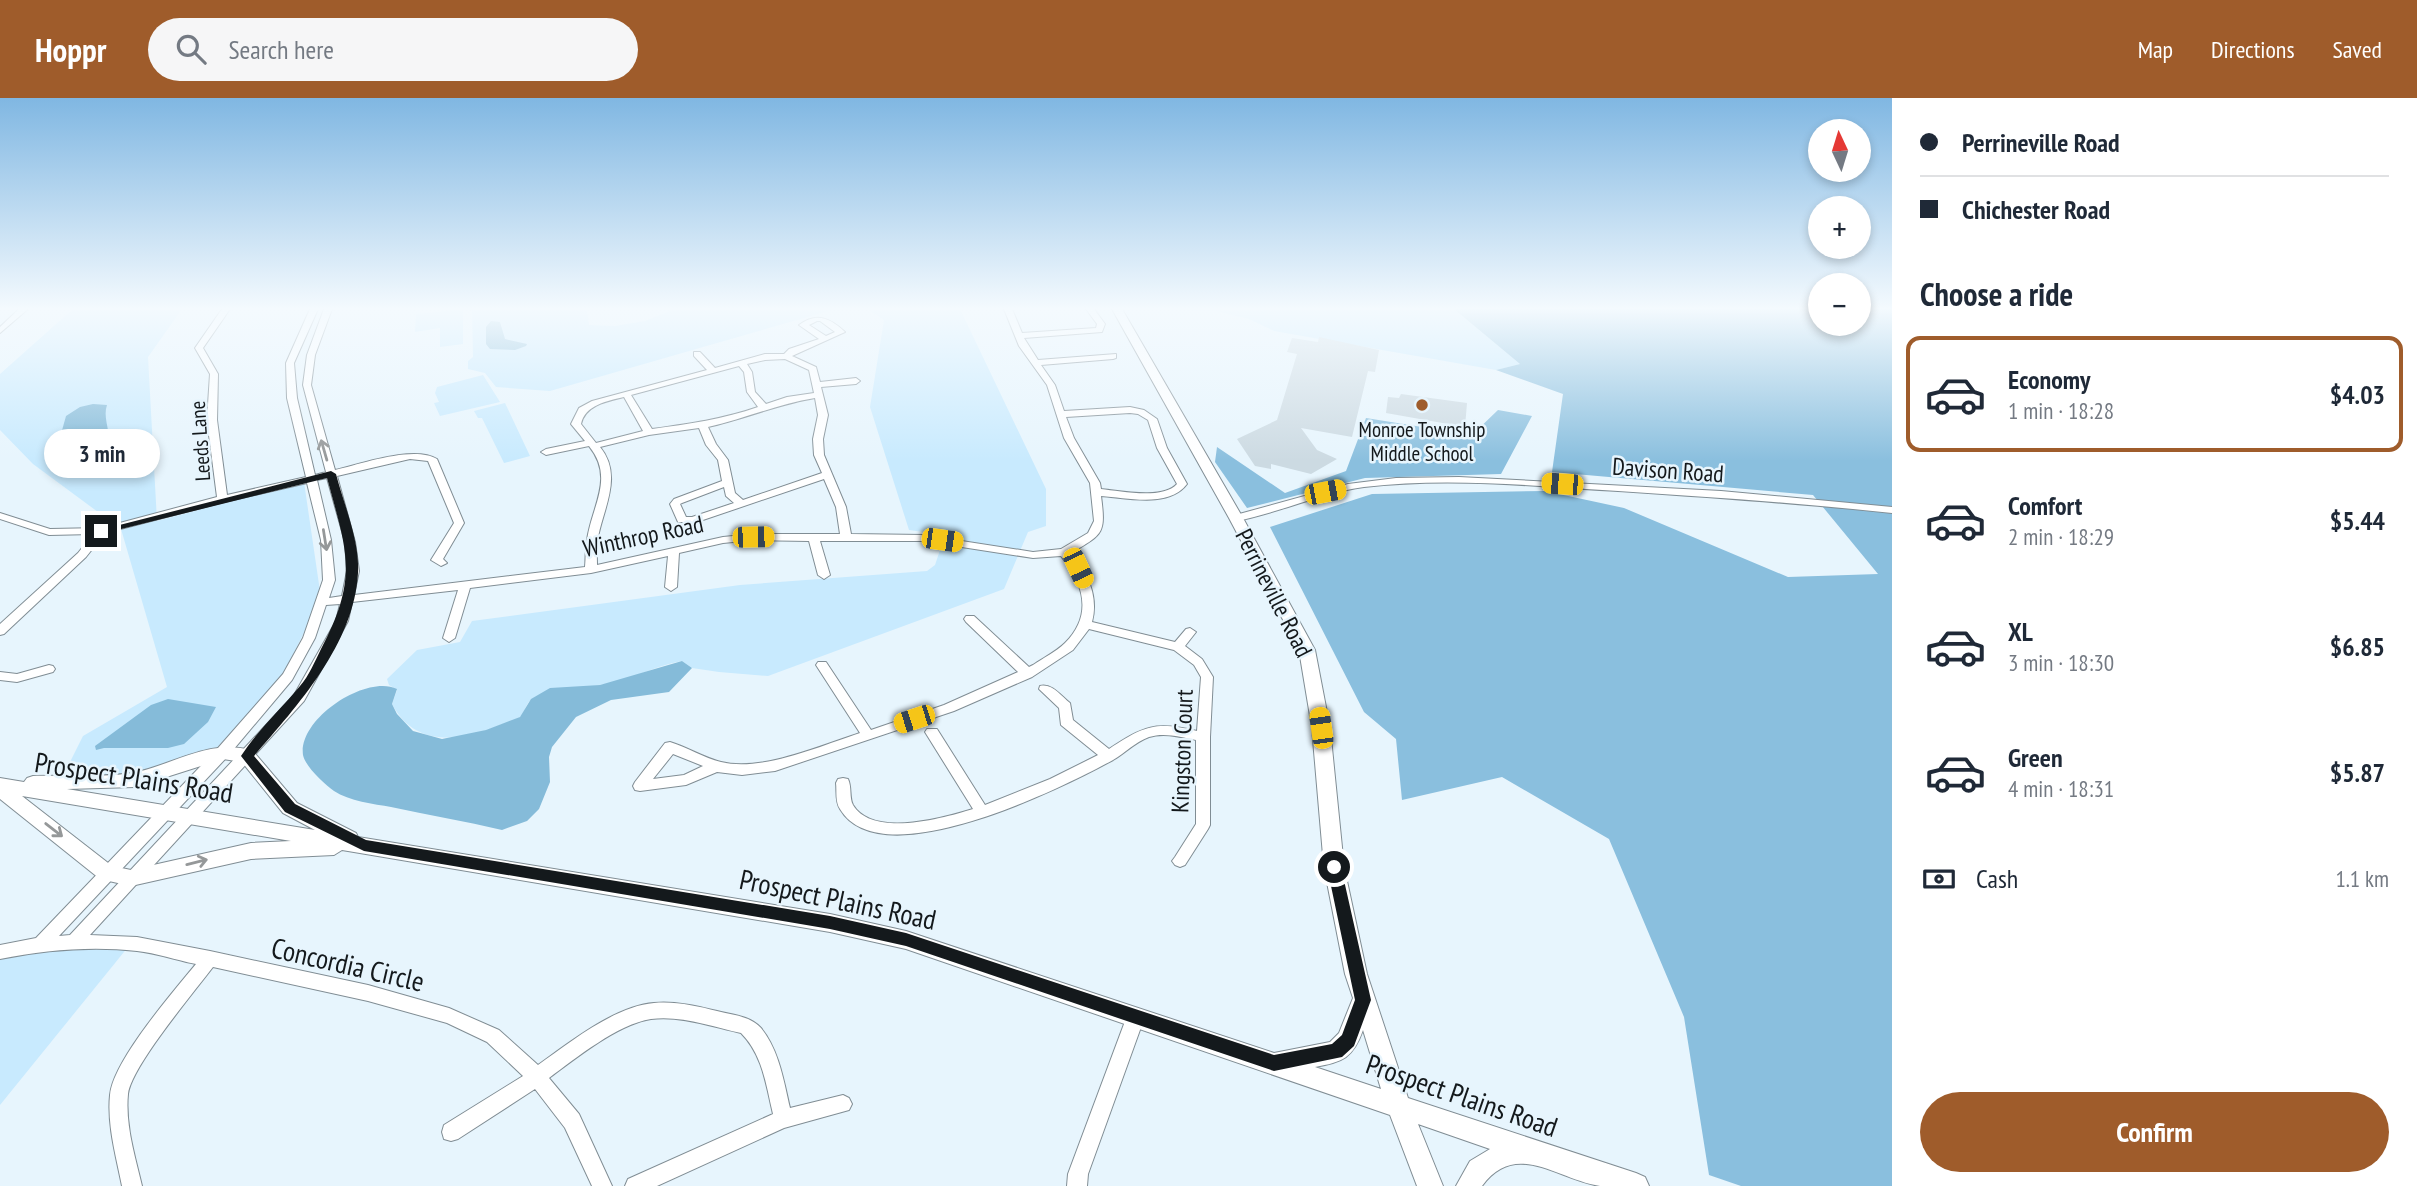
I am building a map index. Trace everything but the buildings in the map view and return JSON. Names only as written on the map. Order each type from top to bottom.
[{"type":"street","name":"Leeds Lane","points":[[206,360],[214,374],[212,420],[222,499]]},
{"type":"street","points":[[41,944],[223,752],[288,677],[309,638],[324,602],[329,580],[326,540],[292,398],[291,360]]},
{"type":"street","points":[[74,942],[247,756],[308,686],[342,621],[353,571],[350,542],[307,385],[310,360]]},
{"type":"street","points":[[702,360],[713,371]]},
{"type":"street","points":[[591,570],[592,539],[604,497],[607,472],[603,457],[576,424],[582,410],[606,399],[754,360]]},
{"type":"street","points":[[794,360],[813,369],[823,415],[818,439],[819,455],[841,507],[846,536]]},
{"type":"street","name":"Winthrop Road","points":[[324,602],[591,570],[723,540],[813,536],[923,538],[1034,555],[1064,552],[1093,535],[1099,521],[1096,492],[1083,459],[1069,438],[1063,414],[1045,373],[1033,360]]},
{"type":"street","points":[[1035,363],[1071,360]]},
{"type":"street","name":"Perrineville Road","points":[[1146,360],[1307,650],[1321,728],[1334,867],[1363,1000],[1398,1104],[1430,1186]]},
{"type":"street","points":[[741,363],[748,372],[751,392],[764,408]]},
{"type":"street","points":[[546,452],[649,432],[702,425],[856,381]]},
{"type":"street","points":[[627,395],[649,432]]},
{"type":"street","points":[[1063,414],[1141,412],[1152,419],[1162,448],[1182,484],[1175,493],[1163,495],[1096,492]]},
{"type":"street","points":[[702,425],[711,445],[723,460],[730,494],[742,504]]},
{"type":"street","points":[[0,516],[49,532],[101,531],[222,499],[410,456],[432,459],[459,523],[437,560],[441,563]]},
{"type":"street","points":[[726,484],[678,501],[675,504],[682,520],[693,520],[826,475]]},
{"type":"street","name":"Davison Road","points":[[1236,518],[1349,486],[1418,480],[1509,480],[1892,510]]},
{"type":"street","points":[[0,631],[82,555],[101,531]]},
{"type":"street","points":[[813,536],[824,575]]},
{"type":"street","points":[[670,587],[674,552]]},
{"type":"street","points":[[716,766],[687,780],[640,786],[670,747],[734,771],[762,769],[984,695],[1054,659],[1070,645],[1086,624],[1088,604],[1086,586],[1078,568],[1064,552]]},
{"type":"street","points":[[449,638],[465,584]]},
{"type":"street","points":[[970,619],[1028,674]]},
{"type":"street","name":"Kingston Court","points":[[1086,624],[1178,647],[1198,662],[1207,677],[1203,737],[1203,825],[1180,861]]},
{"type":"street","points":[[1178,647],[1190,632]]},
{"type":"street","points":[[822,665],[867,734]]},
{"type":"street","points":[[0,676],[17,678],[49,669]]},
{"type":"street","points":[[1045,690],[1065,706],[1066,722],[1109,756]]},
{"type":"street","points":[[843,783],[845,806],[860,821],[886,828],[943,825],[1048,786],[1109,756],[1145,733],[1171,730],[1203,737]]},
{"type":"street","points":[[932,732],[982,812]]},
{"type":"street","points":[[0,786],[135,780],[223,752],[247,756],[290,808],[364,845]]},
{"type":"street","points":[[0,786],[107,873],[131,878],[251,851],[364,845]]},
{"type":"street","name":"Prospect Plains Road","points":[[0,786],[855,928],[906,940],[1636,1186]]},
{"type":"street","name":"Concordia Circle","points":[[0,952],[41,944],[74,942],[137,944],[368,993],[449,1016],[493,1036],[536,1076],[572,1121],[602,1186]]},
{"type":"street","points":[[132,1186],[120,1127],[119,1088],[132,1063],[209,958]]},
{"type":"street","points":[[1274,1063],[1336,1052],[1348,1041],[1363,1000]]},
{"type":"street","points":[[451,1132],[630,1017],[664,1010],[746,1026],[757,1034],[768,1062],[783,1119]]},
{"type":"street","points":[[1077,1186],[1136,1016]]},
{"type":"street","points":[[635,1186],[783,1119],[843,1104]]},
{"type":"street","points":[[1469,1186],[1476,1171],[1497,1157],[1529,1149]]},
{"type":"shaded area","points":[[16,360],[148,360],[157,521],[304,482],[321,598],[280,681],[207,758],[134,780],[68,766],[83,736],[167,687],[121,529],[33,464],[0,430],[0,374]]},
{"type":"shaded area","points":[[659,360],[550,391],[496,387],[485,373],[468,369],[468,361]]},
{"type":"shaded area","points":[[878,360],[984,360],[1046,489],[1046,526],[1028,532],[1004,589],[768,676],[692,668],[682,661],[610,683],[548,692],[530,701],[522,715],[517,718],[466,736],[437,737],[424,734],[401,718],[392,704],[397,690],[389,685],[387,679],[417,650],[460,642],[472,621],[740,585],[927,571],[935,565],[945,535],[909,530],[870,407]]},
{"type":"shaded area","points":[[1438,360],[1515,360],[1520,364],[1496,370]]},
{"type":"shaded area","points":[[1515,360],[1892,360],[1892,1186],[1741,1186],[1709,1175],[1684,1017],[1609,839],[1502,777],[1402,800],[1396,739],[1364,712],[1270,527],[1372,494],[1545,491],[1624,508],[1788,577],[1878,574],[1813,495],[1552,472],[1563,394],[1496,370],[1520,364]]},
{"type":"shaded area","points":[[483,375],[500,402],[440,416],[434,403],[439,402],[435,393],[437,387]]},
{"type":"shaded area","points":[[505,403],[530,456],[504,463],[482,418],[478,418],[474,411]]},
{"type":"shaded area","points":[[107,405],[109,440],[88,451],[65,451],[61,439],[66,416],[80,407]]},
{"type":"shaded area","points":[[1498,410],[1532,416],[1501,474],[1365,478],[1247,508],[1215,462],[1217,447],[1285,493],[1346,471],[1366,418],[1472,435]]},
{"type":"shaded area","points":[[682,661],[692,668],[669,692],[611,700],[576,717],[552,747],[549,757],[550,782],[539,809],[527,821],[502,830],[347,797],[334,791],[320,779],[303,755],[304,741],[322,714],[352,694],[369,688],[384,686],[397,689],[392,704],[397,714],[413,731],[442,739],[486,730],[520,717],[531,699],[550,688],[600,685]]},
{"type":"shaded area","points":[[168,699],[216,707],[208,722],[184,744],[168,748],[96,750],[95,746],[151,705]]},
{"type":"shaded area","points":[[128,947],[0,1105],[0,954]]},
{"type":"place","name":"Monroe Township Middle School","points":[[1422,405]]},
{"type":"route","points":[[101,531],[331,474],[350,542],[353,571],[342,621],[308,686],[247,756],[290,808],[364,845],[830,923],[906,940],[1274,1063],[1336,1052],[1348,1041],[1363,1000],[1334,867]]}]
